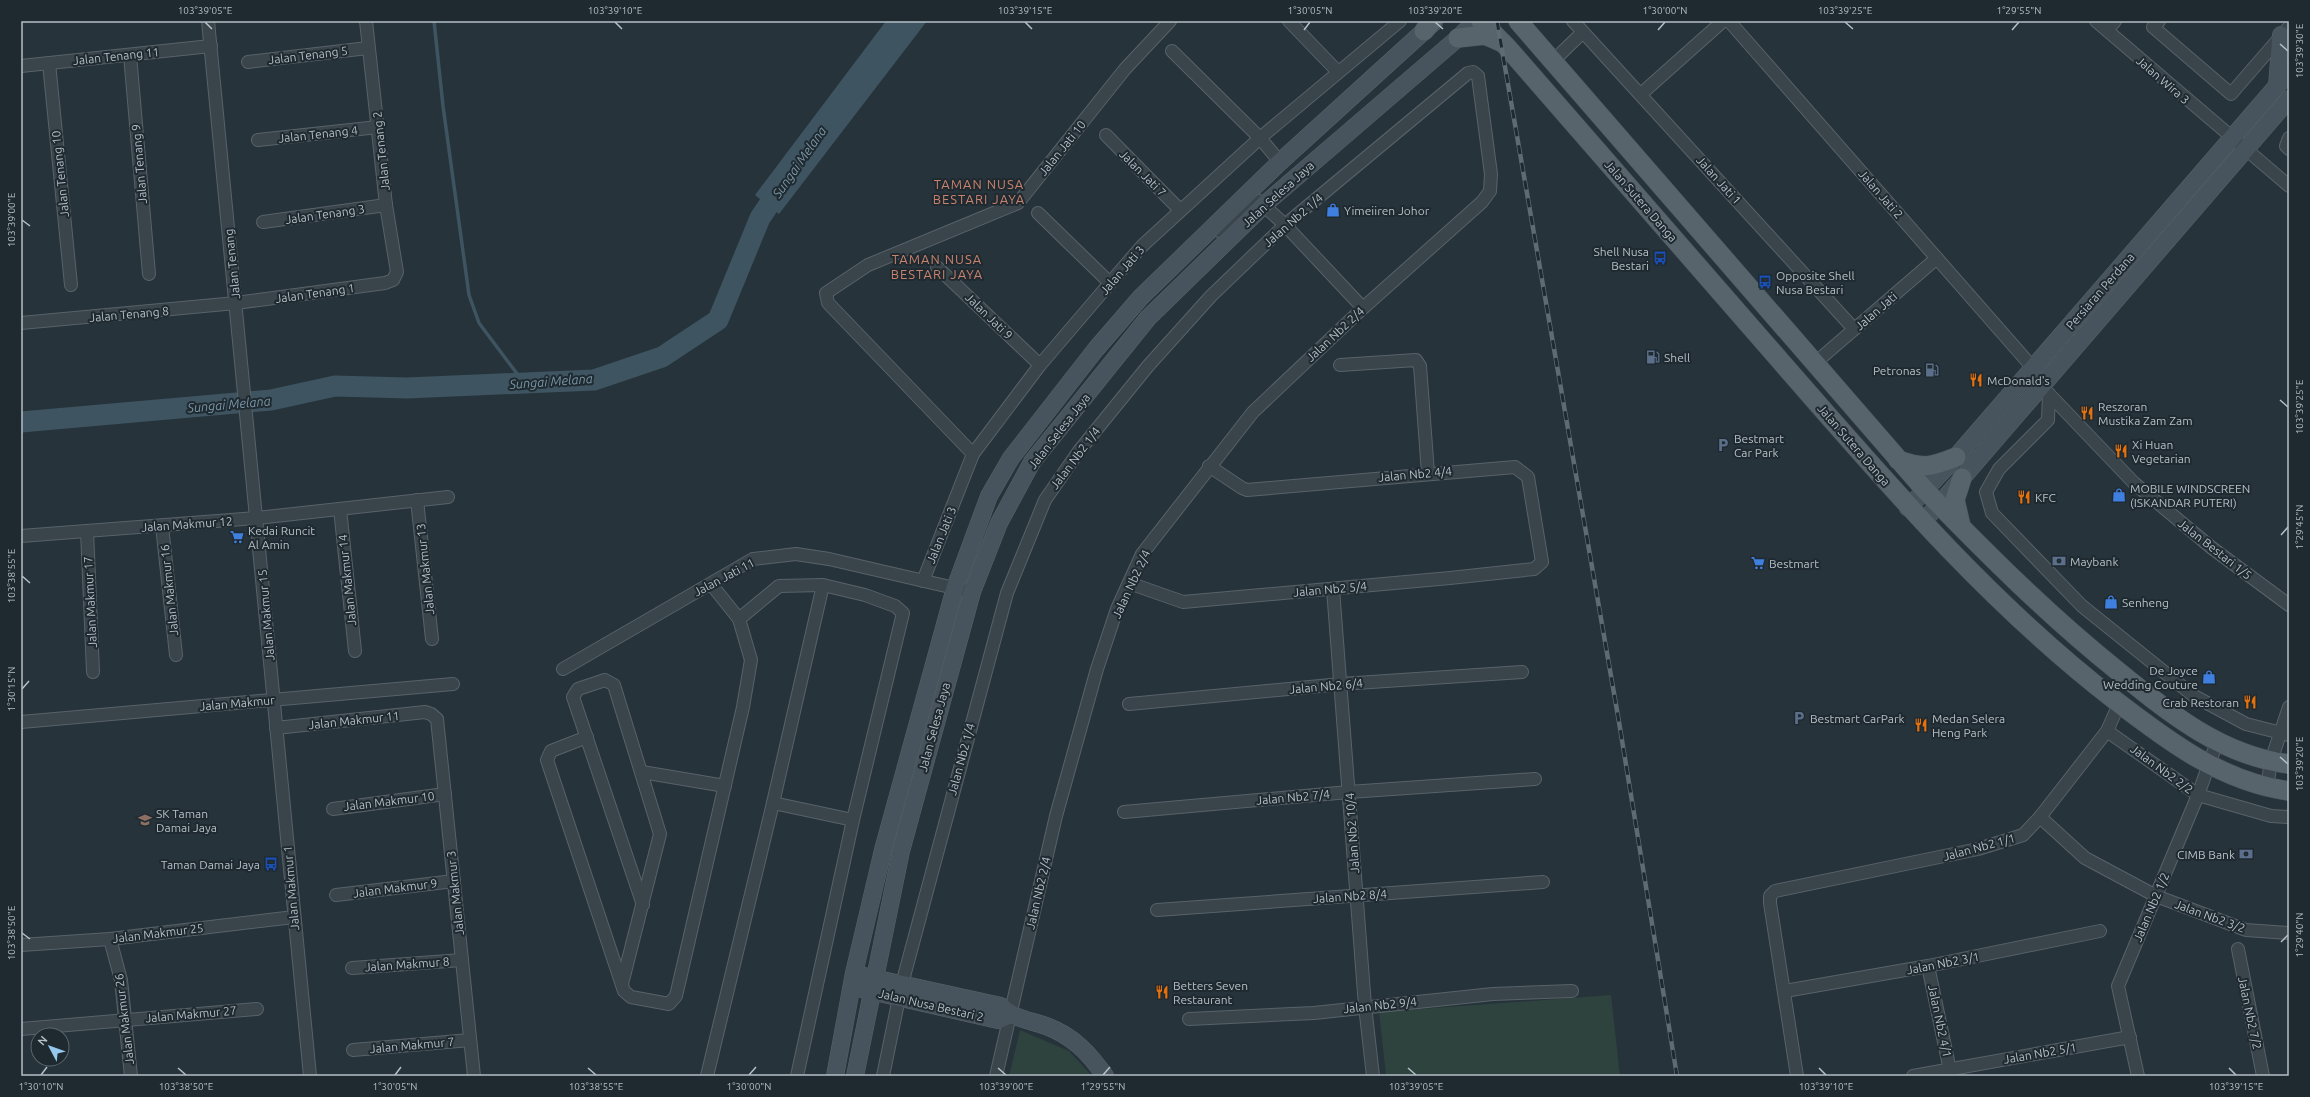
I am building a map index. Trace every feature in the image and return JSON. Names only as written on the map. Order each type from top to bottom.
[{"type":"main road","name":"Jalan Selesa Jaya","points":[[855,1076],[901,850],[972,592],[999,523],[1032,462],[1148,318],[1265,204],[1458,38],[1475,21]]},
{"type":"main road","name":"Jalan Sutera Danga","points":[[1481,21],[1504,43],[1908,508],[2012,614],[2060,657],[2157,733],[2210,766],[2267,788],[2289,791]]},
{"type":"main road","name":"Jalan Sutera Danga","points":[[1518,21],[1898,460],[1962,529],[2075,637],[2169,712],[2217,742],[2280,762]]},
{"type":"main road","name":"Jalan Selesa Jaya","points":[[835,1076],[853,980],[883,850],[955,588],[989,496],[1011,458],[1096,349],[1141,297],[1280,162],[1430,24]]},
{"type":"main road","points":[[2276,86],[2285,31]]},
{"type":"main road","points":[[1458,38],[1485,35],[1504,43]]},
{"type":"main road","name":"Persiaran Perdana","points":[[1908,508],[1956,457],[2289,72]]},
{"type":"main road","name":"Persiaran Perdana","points":[[1922,522],[1940,505],[1962,478],[2046,390],[2289,99]]},
{"type":"main road","points":[[1898,460],[1917,466],[1935,465],[1956,457]]},
{"type":"main road","points":[[1962,478],[1955,500],[1955,508],[1962,529]]},
{"type":"main road","name":"Jalan Nusa Bestari 2","points":[[853,980],[900,991],[998,1020],[1009,1015],[1047,1026],[1073,1040],[1091,1055],[1104,1076]]},
{"type":"street","name":"Jalan Tenang","points":[[208,21],[257,513]]},
{"type":"street","name":"Jalan Tenang 2","points":[[366,21],[386,205],[396,272],[393,280]]},
{"type":"street","name":"Jalan Jati 10","points":[[973,454],[828,304],[826,293],[843,280],[868,265],[1018,204],[1125,69],[1170,21]]},
{"type":"street","points":[[1289,21],[1338,72]]},
{"type":"street","name":"Jalan Jati 3","points":[[923,581],[973,454],[1040,365],[1142,246],[1260,138],[1400,21]]},
{"type":"street","points":[[1553,61],[1582,33],[1573,21]]},
{"type":"street","points":[[1641,94],[1723,21]]},
{"type":"street","name":"Jalan Jati 2","points":[[1729,21],[2033,368]]},
{"type":"street","name":"Jalan Wira 3","points":[[2096,21],[2231,139],[2289,186]]},
{"type":"street","points":[[2107,30],[2115,21]]},
{"type":"street","points":[[2156,24],[2230,94],[2285,31]]},
{"type":"street","name":"Jalan Jati 1","points":[[1582,33],[1641,94],[1854,330]]},
{"type":"street","name":"Jalan Tenang 11","points":[[21,66],[211,46]]},
{"type":"street","name":"Jalan Tenang 5","points":[[248,62],[368,48]]},
{"type":"street","points":[[1172,51],[1260,138],[1280,162]]},
{"type":"street","name":"Jalan Tenang 9","points":[[130,55],[149,274]]},
{"type":"street","name":"Jalan Tenang 10","points":[[49,63],[71,285]]},
{"type":"street","name":"Jalan Nb2 1/4","points":[[883,1076],[900,991],[952,791],[1007,593],[1045,500],[1079,451],[1148,366],[1211,296],[1285,225],[1468,73],[1473,72],[1478,76],[1491,174],[1490,191]]},
{"type":"street","name":"Jalan Tenang 4","points":[[258,140],[378,127]]},
{"type":"street","name":"Jalan Jati 7","points":[[1106,135],[1180,210]]},
{"type":"street","name":"Jalan Nb2 2/4","points":[[996,1076],[1056,816],[1097,669],[1129,583],[1142,554],[1209,466],[1253,412],[1363,308],[1482,202],[1490,191]]},
{"type":"street","points":[[1197,243],[1223,228],[1254,202],[1259,201],[1265,204],[1363,308]]},
{"type":"street","name":"Jalan Tenang 3","points":[[263,222],[386,205]]},
{"type":"street","points":[[1038,213],[1110,283]]},
{"type":"street","name":"Jalan Jati","points":[[1815,363],[1937,258]]},
{"type":"street","name":"Jalan Jati 9","points":[[938,267],[1040,365]]},
{"type":"street","name":"Jalan Tenang 1","points":[[236,304],[385,283],[393,280]]},
{"type":"street","name":"Jalan Tenang 8","points":[[21,323],[236,304]]},
{"type":"street","points":[[1340,365],[1416,360],[1420,366],[1428,473]]},
{"type":"street","points":[[2046,390],[2048,420]]},
{"type":"street","name":"Jalan Bestari 1/5","points":[[2046,390],[2134,483],[2212,548],[2289,605]]},
{"type":"street","points":[[2076,422],[2048,420],[1999,468],[1986,492],[1992,513],[2082,606],[2194,696],[2246,724],[2284,734]]},
{"type":"street","name":"Jalan Nb2 4/4","points":[[1209,466],[1247,490],[1428,473],[1515,467],[1522,470],[1528,477],[1542,559],[1541,564],[1534,569]]},
{"type":"street","name":"Jalan Makmur 12","points":[[21,536],[162,526],[257,513],[340,509],[448,497]]},
{"type":"street","name":"Jalan Makmur 13","points":[[417,500],[432,639]]},
{"type":"street","name":"Jalan Makmur 14","points":[[340,509],[355,651]]},
{"type":"street","name":"Jalan Makmur 15","points":[[257,513],[273,700]]},
{"type":"street","name":"Jalan Makmur 16","points":[[162,526],[176,655]]},
{"type":"street","name":"Jalan Makmur 17","points":[[87,531],[93,672]]},
{"type":"street","name":"Jalan Jati 11","points":[[563,669],[753,559],[796,554],[829,558],[972,592]]},
{"type":"street","name":"Jalan Nb2 5/4","points":[[1129,583],[1183,602],[1534,569]]},
{"type":"street","points":[[587,737],[551,751],[547,760],[624,991],[631,997],[669,1004],[673,1001],[725,786],[743,707],[751,660],[739,619],[711,584]]},
{"type":"street","points":[[739,619],[779,586],[823,585],[865,595],[895,606],[903,613],[853,820],[797,1076]]},
{"type":"street","points":[[707,1076],[774,803],[823,585]]},
{"type":"street","name":"Jalan Nb2 10/4","points":[[1333,589],[1365,1006],[1373,1076]]},
{"type":"street","name":"Jalan Nb2 6/4","points":[[1129,704],[1341,684],[1522,672]]},
{"type":"street","points":[[622,984],[643,905],[660,834],[642,772],[614,686],[611,682],[605,680],[574,692],[573,697],[643,905]]},
{"type":"street","name":"Jalan Makmur","points":[[21,722],[453,684]]},
{"type":"street","name":"Jalan Makmur 1","points":[[273,700],[310,1076]]},
{"type":"street","name":"Jalan Nb2 1/1","points":[[1785,991],[1770,902],[1770,896],[1775,891],[1978,849],[2023,835],[2040,817],[2107,730],[2119,704]]},
{"type":"street","points":[[2267,788],[2280,762],[2289,707]]},
{"type":"street","name":"Jalan Makmur 11","points":[[276,728],[425,712],[431,714]]},
{"type":"street","name":"Jalan Makmur 3","points":[[431,714],[437,719],[474,1076]]},
{"type":"street","name":"Jalan Nb2 2/2","points":[[2107,730],[2198,795],[2271,816],[2289,817]]},
{"type":"street","name":"Jalan Nb2 1/2","points":[[2138,1076],[2118,986],[2210,766],[2217,742]]},
{"type":"street","points":[[642,772],[725,786]]},
{"type":"street","name":"Jalan Nb2 7/4","points":[[1124,812],[1349,792],[1535,779]]},
{"type":"street","name":"Jalan Makmur 10","points":[[333,809],[445,794]]},
{"type":"street","points":[[774,803],[853,820]]},
{"type":"street","name":"Jalan Nb2 3/2","points":[[2040,817],[2085,858],[2156,896],[2246,930],[2289,933]]},
{"type":"street","name":"Jalan Makmur 9","points":[[336,895],[454,881]]},
{"type":"street","name":"Jalan Nb2 8/4","points":[[1157,910],[1544,882]]},
{"type":"street","name":"Jalan Makmur 25","points":[[21,945],[110,939],[294,917]]},
{"type":"street","name":"Jalan Nb2 3/1","points":[[1785,991],[1928,966],[2100,931]]},
{"type":"street","name":"Jalan Makmur 26","points":[[110,939],[121,980],[131,1076]]},
{"type":"street","name":"Jalan Nb2 7/2","points":[[2238,949],[2263,1076]]},
{"type":"street","name":"Jalan Makmur 8","points":[[352,968],[462,960]]},
{"type":"street","name":"Jalan Nb2 4/1","points":[[1928,966],[1951,1072]]},
{"type":"street","name":"Jalan Nb2 9/4","points":[[1189,1019],[1314,1013],[1365,1006],[1493,994],[1572,991]]},
{"type":"street","points":[[1785,991],[1797,1076]]},
{"type":"street","name":"Jalan Makmur 27","points":[[21,1029],[257,1009]]},
{"type":"street","name":"Jalan Nb2 5/1","points":[[1914,1076],[1951,1072],[2130,1037]]},
{"type":"street","name":"Jalan Makmur 7","points":[[353,1050],[470,1040]]},
{"type":"green space","points":[[1611,995],[1620,1076],[1386,1076],[1379,1012]]},
{"type":"green space","points":[[1020,1030],[1069,1051],[1092,1076],[1009,1076]]},
{"type":"water","points":[[886,21],[927,21],[779,214],[755,195]]},
{"type":"waterway","points":[[434,21],[443,106],[469,295],[479,323],[524,383]]},
{"type":"waterway","name":"Sungai Melana","points":[[21,422],[271,400],[335,386],[407,388],[594,380],[662,357],[718,320],[760,218],[785,181]]},
{"type":"railway","points":[[1497,21],[1619,722],[1677,1076]]},
{"type":"place","name":"Yimeiiren Johor","points":[[1333,210]]},
{"type":"place","name":"Shell Nusa Bestari","points":[[1660,258]]},
{"type":"place","name":"Opposite Shell Nusa Bestari","points":[[1765,282]]},
{"type":"place","name":"Shell","points":[[1653,357]]},
{"type":"place","name":"Petronas","points":[[1932,370]]},
{"type":"place","name":"McDonald's","points":[[1976,380]]},
{"type":"place","name":"Reszoran Mustika Zam Zam","points":[[2087,413]]},
{"type":"place","name":"Bestmart Car Park","points":[[1723,445]]},
{"type":"place","name":"Xi Huan Vegetarian","points":[[2121,451]]},
{"type":"place","name":"MOBILE WINDSCREEN (ISKANDAR PUTERI)","points":[[2119,495]]},
{"type":"place","name":"KFC","points":[[2024,497]]},
{"type":"place","name":"Kedai Runcit Al Amin","points":[[237,537]]},
{"type":"place","name":"Maybank","points":[[2059,561]]},
{"type":"place","name":"Bestmart","points":[[1758,563]]},
{"type":"place","name":"Senheng","points":[[2111,602]]},
{"type":"place","name":"De Joyce Wedding Couture","points":[[2209,677]]},
{"type":"place","name":"Crab Restoran","points":[[2250,702]]},
{"type":"place","name":"Bestmart CarPark","points":[[1799,718]]},
{"type":"place","name":"Medan Selera Heng Park","points":[[1921,725]]},
{"type":"place","name":"SK Taman Damai Jaya","points":[[145,820]]},
{"type":"place","name":"CIMB Bank","points":[[2246,854]]},
{"type":"place","name":"Taman Damai Jaya","points":[[271,864]]},
{"type":"place","name":"Betters Seven Restaurant","points":[[1162,992]]},
{"type":"district","name":"TAMAN NUSA BESTARI JAYA","points":[[979,192]]},
{"type":"district","name":"TAMAN NUSA BESTARI JAYA","points":[[937,266]]}]
